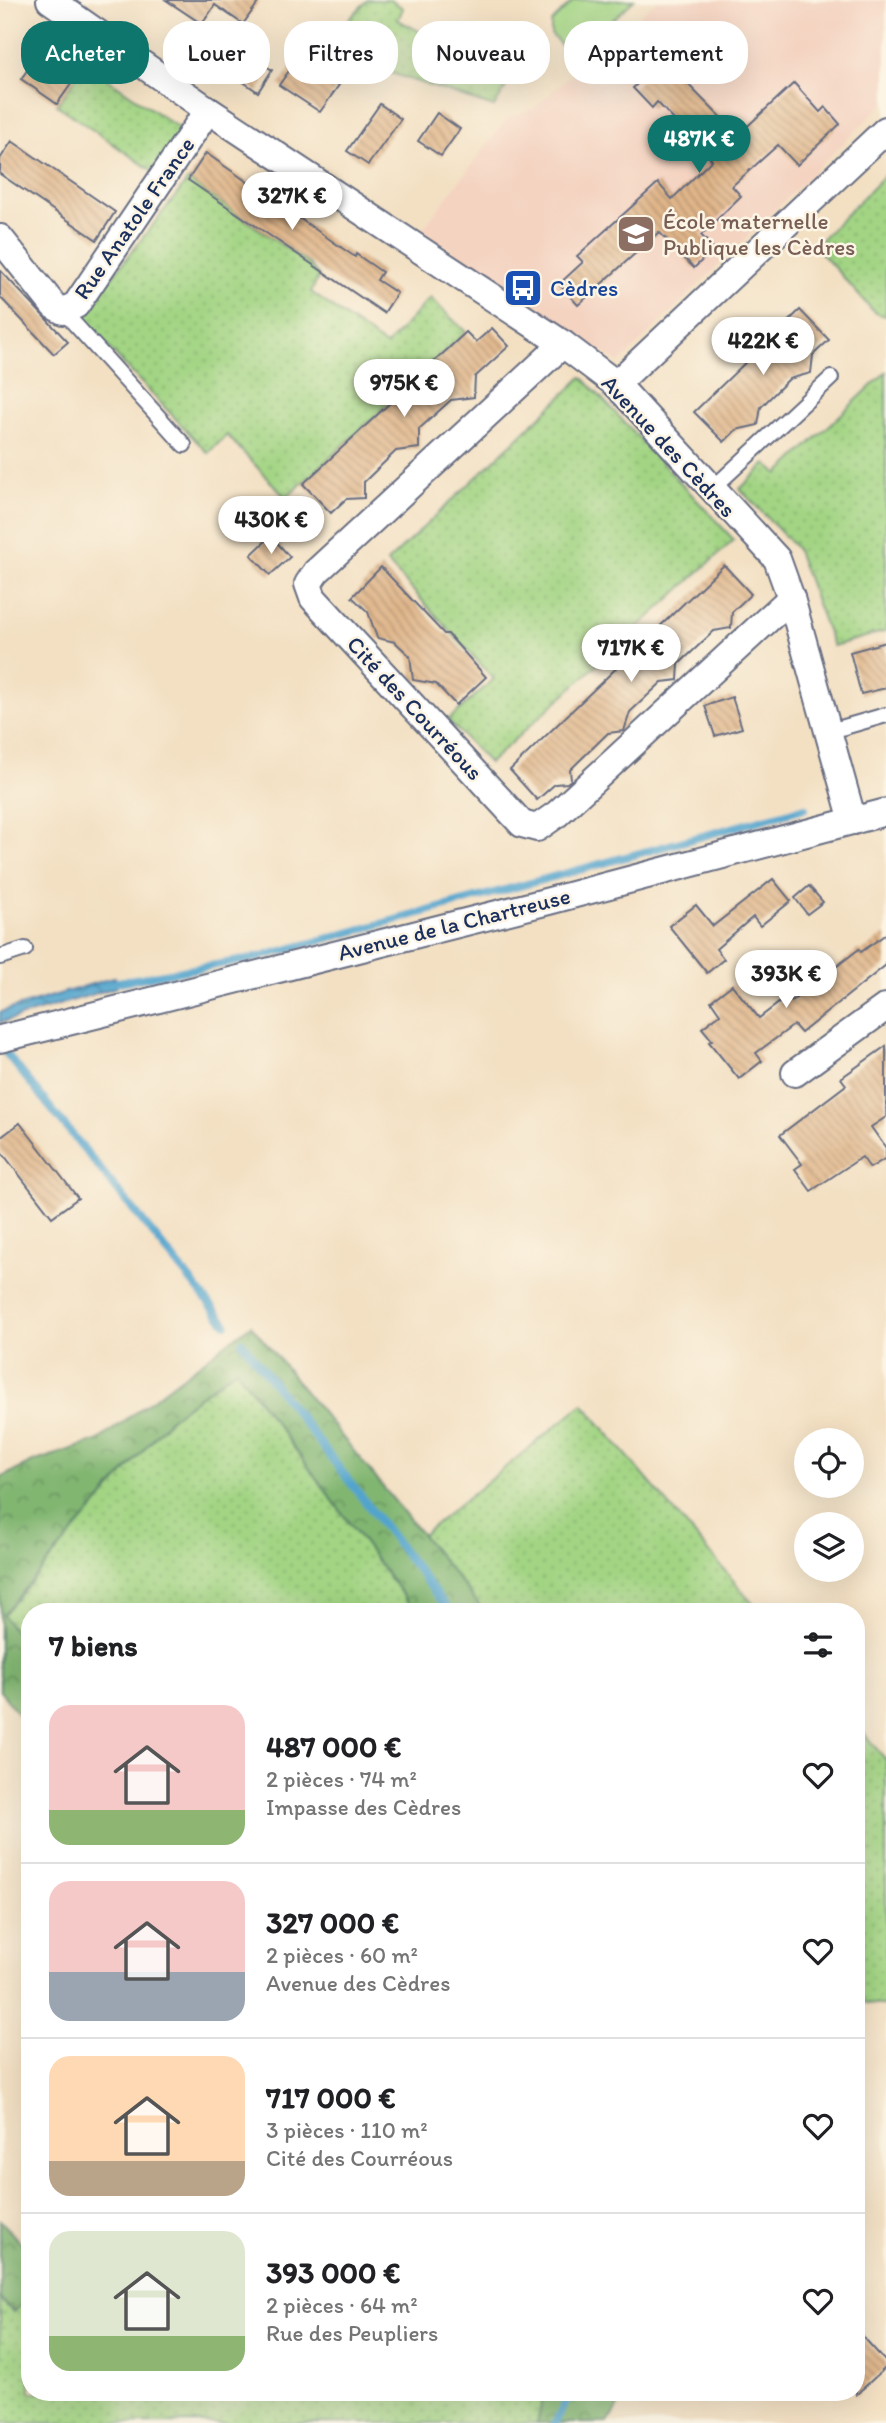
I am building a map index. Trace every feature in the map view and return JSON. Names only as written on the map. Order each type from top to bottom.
[{"type":"street","name":"Avenue des Cèdres","points":[[50,0],[208,110],[563,344],[615,384],[777,559],[791,598],[853,821]]},
{"type":"street","name":"Rue Anatole France","points":[[0,238],[54,306],[63,310],[76,305],[208,110]]},
{"type":"street","points":[[615,384],[886,130]]},
{"type":"street","name":"Cité des Courréous","points":[[563,344],[316,572],[308,584],[313,598],[522,824],[537,828],[557,814],[791,598]]},
{"type":"street","name":"Avenue de la Chartreuse","points":[[11,1036],[549,901],[886,812]]},
{"type":"street","points":[[795,1073],[886,1007]]},
{"type":"lane","points":[[63,310],[184,445]]},
{"type":"lane","points":[[711,490],[831,378]]},
{"type":"lane","points":[[827,732],[886,715]]},
{"type":"lane","points":[[0,957],[25,949]]},
{"type":"shaded area","points":[[657,0],[886,0],[886,101],[619,363],[422,230],[508,117],[533,109],[564,82],[564,84],[748,84],[748,21],[633,21]]},
{"type":"green space","points":[[367,0],[390,0],[403,8],[398,20],[412,27],[412,80],[398,75],[398,21],[348,21]]},
{"type":"green space","points":[[574,0],[634,0],[611,21],[564,21],[564,46],[551,34],[551,23]]},
{"type":"green space","points":[[72,84],[115,84],[183,131],[154,172],[57,105]]},
{"type":"green space","points":[[424,84],[508,84],[494,107]]},
{"type":"green space","points":[[886,174],[886,316],[875,313],[815,246]]},
{"type":"green space","points":[[188,180],[309,264],[319,276],[311,292],[386,346],[430,298],[466,332],[286,498],[227,435],[208,453],[80,318]]},
{"type":"green space","points":[[886,372],[886,631],[833,646],[796,548],[740,489],[766,464],[778,474]]},
{"type":"green space","points":[[582,377],[734,540],[489,763],[448,720],[494,679],[387,562]]},
{"type":"green space","points":[[251,1325],[478,1603],[408,1603],[236,1369],[170,1419],[3,1615],[21,1641],[21,1718],[0,1691],[0,1478],[33,1462],[99,1440]]},
{"type":"green space","points":[[236,1369],[408,1603],[21,1603],[21,1641],[2,1615],[170,1419]]},
{"type":"green space","points":[[583,1404],[752,1603],[477,1603],[422,1535]]},
{"type":"green space","points":[[865,1735],[886,1760],[886,2006],[865,2002]]},
{"type":"green space","points":[[0,2220],[21,2243],[21,2305],[13,2312],[0,2298]]},
{"type":"green space","points":[[0,2298],[13,2312],[21,2305],[21,2401],[542,2401],[539,2419],[537,2423],[0,2423]]},
{"type":"green space","points":[[542,2401],[621,2401],[608,2423],[537,2423]]},
{"type":"water","points":[[115,977],[117,987],[0,1023],[0,1012]]},
{"type":"building","points":[[166,0],[260,0],[245,21],[239,21],[215,5],[204,21],[198,21]]},
{"type":"building","points":[[284,78],[284,84],[339,85],[320,112],[279,85]]},
{"type":"building","points":[[794,83],[820,112],[825,107],[840,124],[797,165],[778,145],[732,186],[741,196],[701,235],[714,249],[694,268],[659,232],[578,305],[559,284],[583,262],[577,256],[658,183],[672,199],[712,160],[657,102],[652,108],[633,88],[637,84],[688,84],[738,135]]},
{"type":"building","points":[[28,84],[71,84],[57,104]]},
{"type":"building","points":[[246,84],[263,84],[258,92]]},
{"type":"building","points":[[380,104],[401,119],[368,165],[347,151]]},
{"type":"building","points":[[437,113],[460,129],[441,156],[418,141]]},
{"type":"building","points":[[12,141],[115,212],[97,240],[0,174],[0,159]]},
{"type":"building","points":[[206,153],[355,257],[356,254],[382,272],[377,280],[397,293],[384,313],[188,180]]},
{"type":"building","points":[[0,270],[68,342],[54,354],[0,297]]},
{"type":"building","points":[[800,310],[829,340],[813,355],[811,373],[789,379],[761,407],[758,425],[736,430],[724,442],[694,412]]},
{"type":"building","points":[[492,328],[509,346],[475,377],[474,397],[451,400],[419,429],[419,448],[396,451],[364,482],[364,498],[346,499],[331,513],[303,484],[466,332],[476,342]]},
{"type":"building","points":[[271,536],[290,557],[270,575],[251,555]]},
{"type":"building","points":[[724,565],[751,594],[732,612],[731,628],[714,631],[679,664],[678,680],[662,682],[630,712],[624,731],[608,733],[570,770],[571,780],[555,784],[537,800],[510,770]]},
{"type":"building","points":[[381,567],[444,634],[448,634],[486,677],[456,705],[436,684],[413,680],[410,656],[395,642],[377,638],[368,612],[352,597]]},
{"type":"building","points":[[886,642],[886,688],[861,694],[850,652]]},
{"type":"building","points":[[732,697],[742,728],[715,736],[705,706]]},
{"type":"building","points":[[773,879],[791,901],[760,926],[753,917],[716,949],[724,959],[707,973],[669,926],[696,905],[713,926]]},
{"type":"building","points":[[809,886],[823,902],[807,914],[795,898]]},
{"type":"building","points":[[886,934],[886,965],[801,1033],[794,1025],[756,1053],[762,1061],[739,1079],[709,1042],[712,1040],[702,1028],[720,1014],[711,1001],[732,985],[759,1018],[788,996],[792,1001],[859,949],[861,952]]},
{"type":"building","points":[[886,1046],[886,1117],[871,1127],[886,1148],[886,1158],[870,1168],[862,1157],[811,1191],[795,1169],[802,1164],[780,1135],[846,1085],[841,1078]]},
{"type":"building","points":[[20,1123],[78,1198],[52,1217],[0,1150],[0,1138]]},
{"type":"building","points":[[865,2339],[886,2362],[886,2367],[865,2387]]},
{"type":"waterway","points":[[107,984],[256,958],[805,808]]},
{"type":"waterway","points":[[6,1053],[226,1324]]},
{"type":"waterway","points":[[242,1342],[443,1603]]},
{"type":"waterway","points":[[555,2423],[566,2401]]},
{"type":"place","name":"École maternelle Publique les Cèdres","points":[[636,234]]},
{"type":"place","name":"Cèdres","points":[[523,288]]}]
